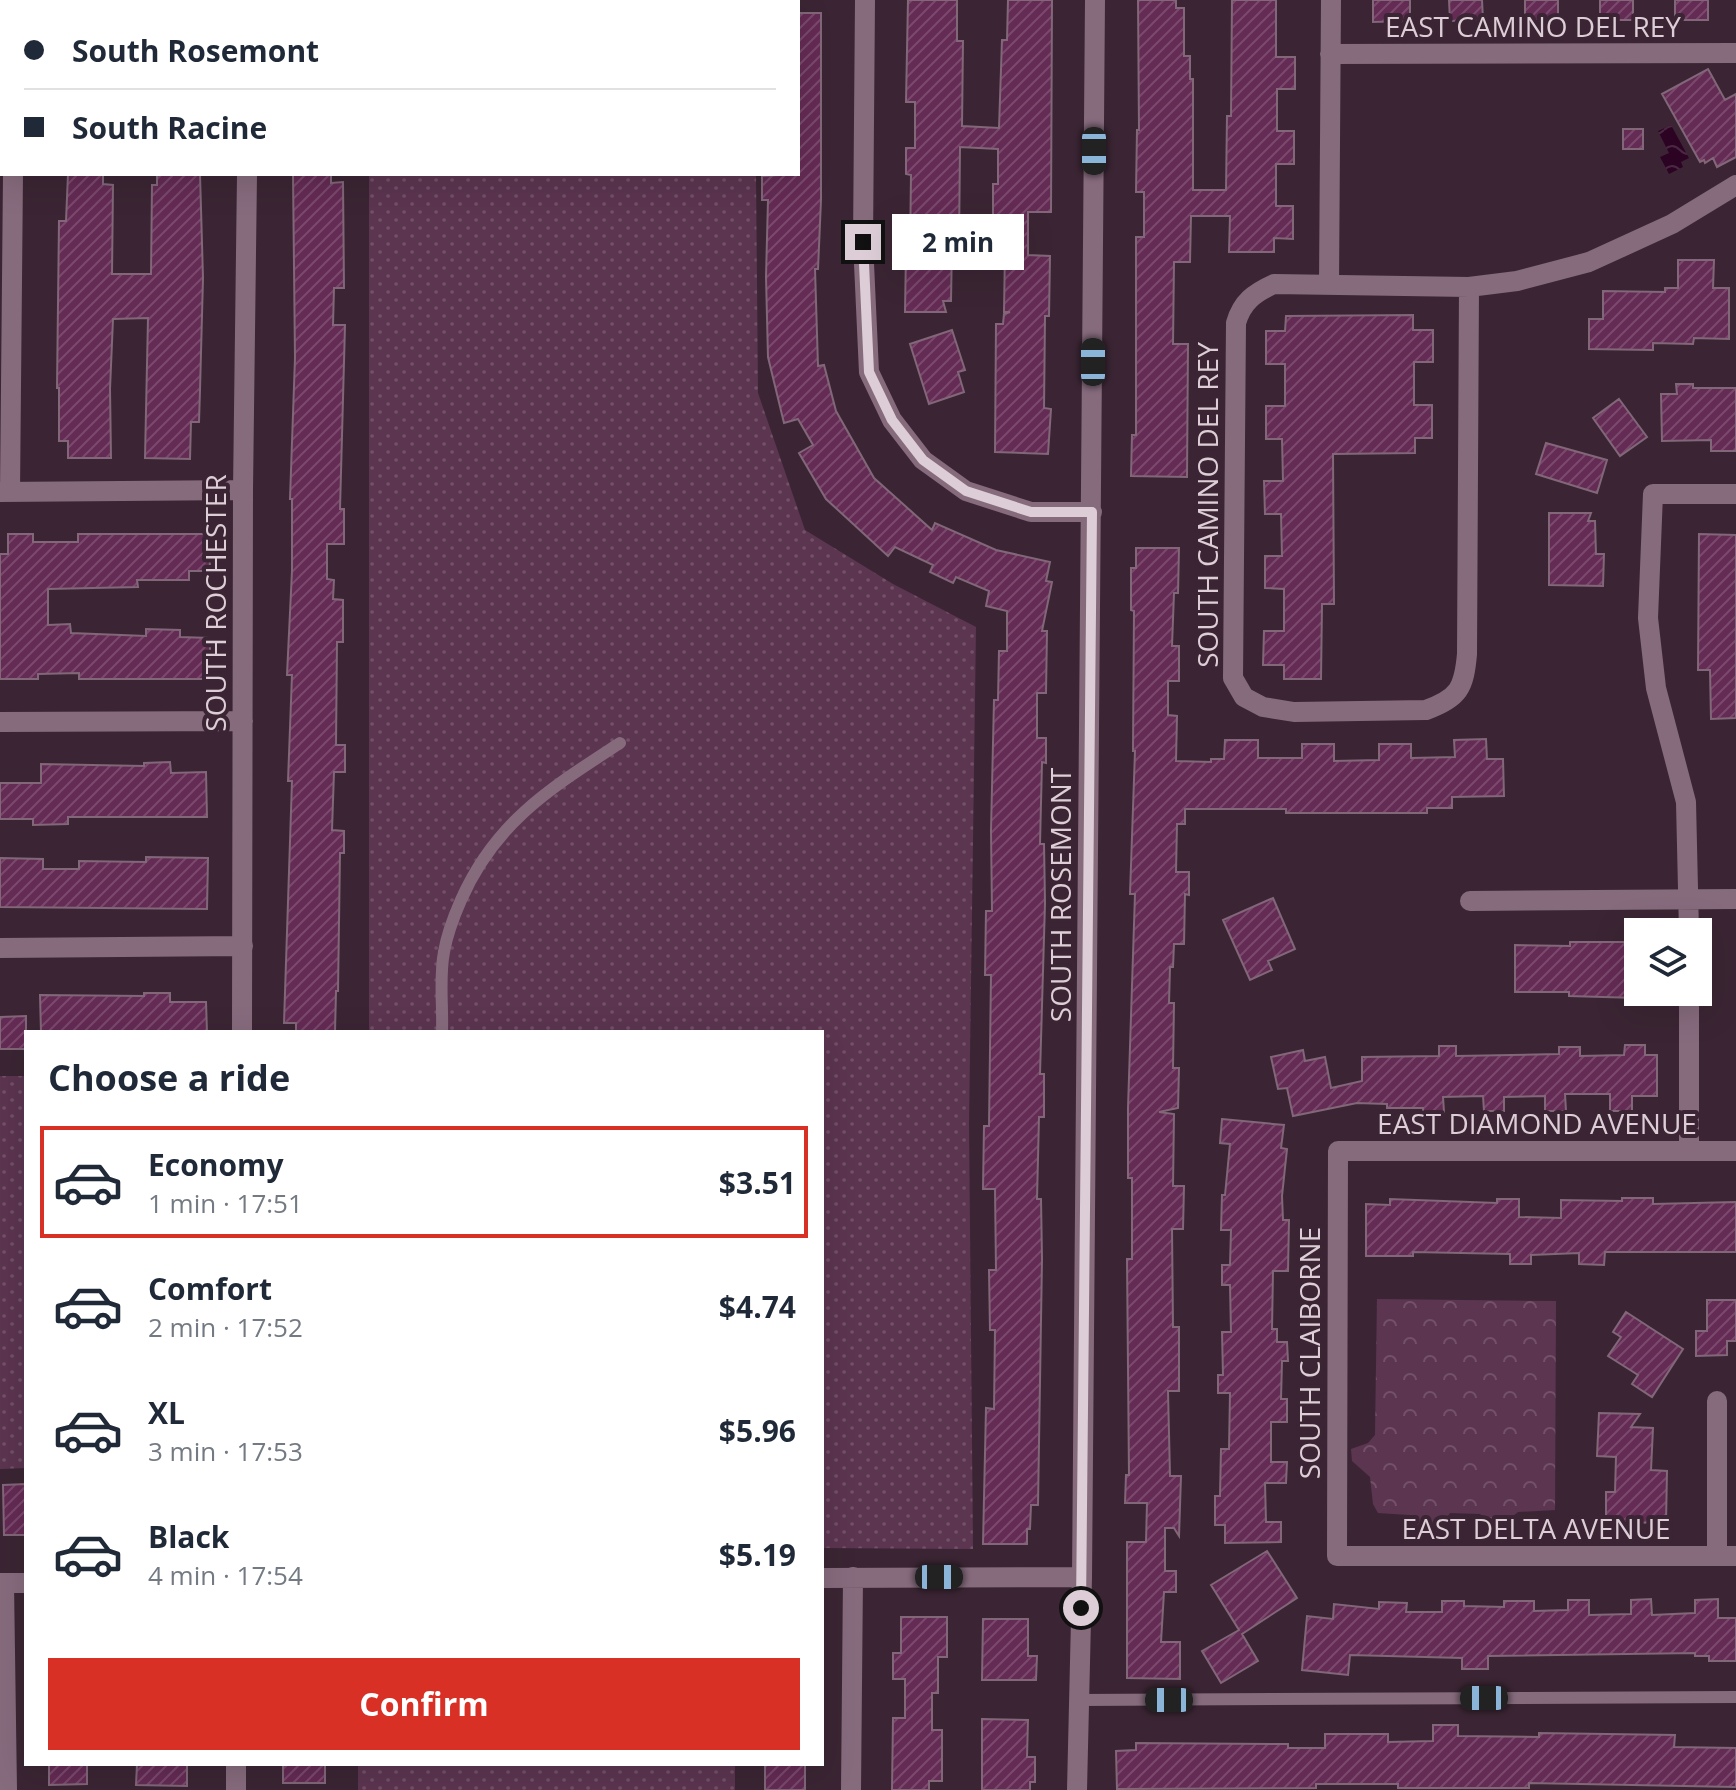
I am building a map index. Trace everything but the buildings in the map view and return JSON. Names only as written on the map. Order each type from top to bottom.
[{"type":"street","points":[[865,0],[863,242],[869,372],[892,420],[923,460],[966,491],[1031,512],[1092,512]]},
{"type":"street","name":"SOUTH ROSEMONT","points":[[1077,1790],[1082,1577],[1095,0]]},
{"type":"street","points":[[1329,285],[1331,0]]},
{"type":"street","name":"EAST CAMINO DEL REY","points":[[1330,54],[1736,53]]},
{"type":"street","points":[[13,176],[5,492],[243,490]]},
{"type":"street","name":"SOUTH ROCHESTER","points":[[242,1030],[247,176]]},
{"type":"street","name":"SOUTH CAMINO DEL REY","points":[[1469,287],[1465,676],[1459,691],[1445,703],[1426,710],[1294,712],[1263,707],[1244,697],[1233,678],[1236,323],[1240,307],[1257,292],[1274,284],[1469,287],[1517,281],[1589,262],[1672,224],[1736,185]]},
{"type":"street","points":[[1689,918],[1686,802],[1656,688],[1648,618],[1653,494],[1736,494]]},
{"type":"street","points":[[0,722],[243,721]]},
{"type":"street","points":[[1470,901],[1736,899]]},
{"type":"street","points":[[0,948],[243,946]]},
{"type":"street","points":[[1689,1006],[1689,1151]]},
{"type":"street","name":"EAST DIAMOND AVENUE","points":[[1338,1151],[1736,1151]]},
{"type":"street","name":"SOUTH CLAIBORNE","points":[[1337,1556],[1338,1151]]},
{"type":"street","points":[[1717,1401],[1726,1556]]},
{"type":"street","name":"EAST DELTA AVENUE","points":[[1337,1556],[1726,1556]]},
{"type":"street","points":[[851,1790],[853,1577]]},
{"type":"street","points":[[824,1578],[1082,1577]]},
{"type":"street","points":[[7,1790],[2,1583],[24,1583]]},
{"type":"street","points":[[236,1766],[236,1790]]},
{"type":"lane","points":[[442,1030],[443,953],[454,915],[478,867],[494,842],[521,814],[558,784],[620,743]]},
{"type":"lane","points":[[1078,1700],[1736,1697]]},
{"type":"green space","points":[[369,176],[756,176],[758,393],[805,530],[893,584],[976,627],[969,1124],[973,1549],[824,1548],[824,1030],[369,1030]]},
{"type":"green space","points":[[0,1076],[24,1076],[24,1468],[0,1469]]},
{"type":"green space","points":[[1377,1299],[1556,1301],[1555,1510],[1518,1512],[1504,1523],[1490,1523],[1480,1514],[1450,1513],[1437,1535],[1423,1535],[1409,1515],[1378,1513],[1373,1504],[1370,1477],[1352,1461],[1351,1449],[1368,1443],[1375,1435]]},
{"type":"green space","points":[[358,1766],[735,1766],[735,1790],[358,1790]]},
{"type":"water","points":[[1671,125],[1689,158],[1681,162],[1683,167],[1669,174],[1660,157],[1669,153],[1658,131]]},
{"type":"route","points":[[863,242],[869,372],[892,420],[923,460],[966,491],[1031,512],[1092,512],[1081,1608]]}]
